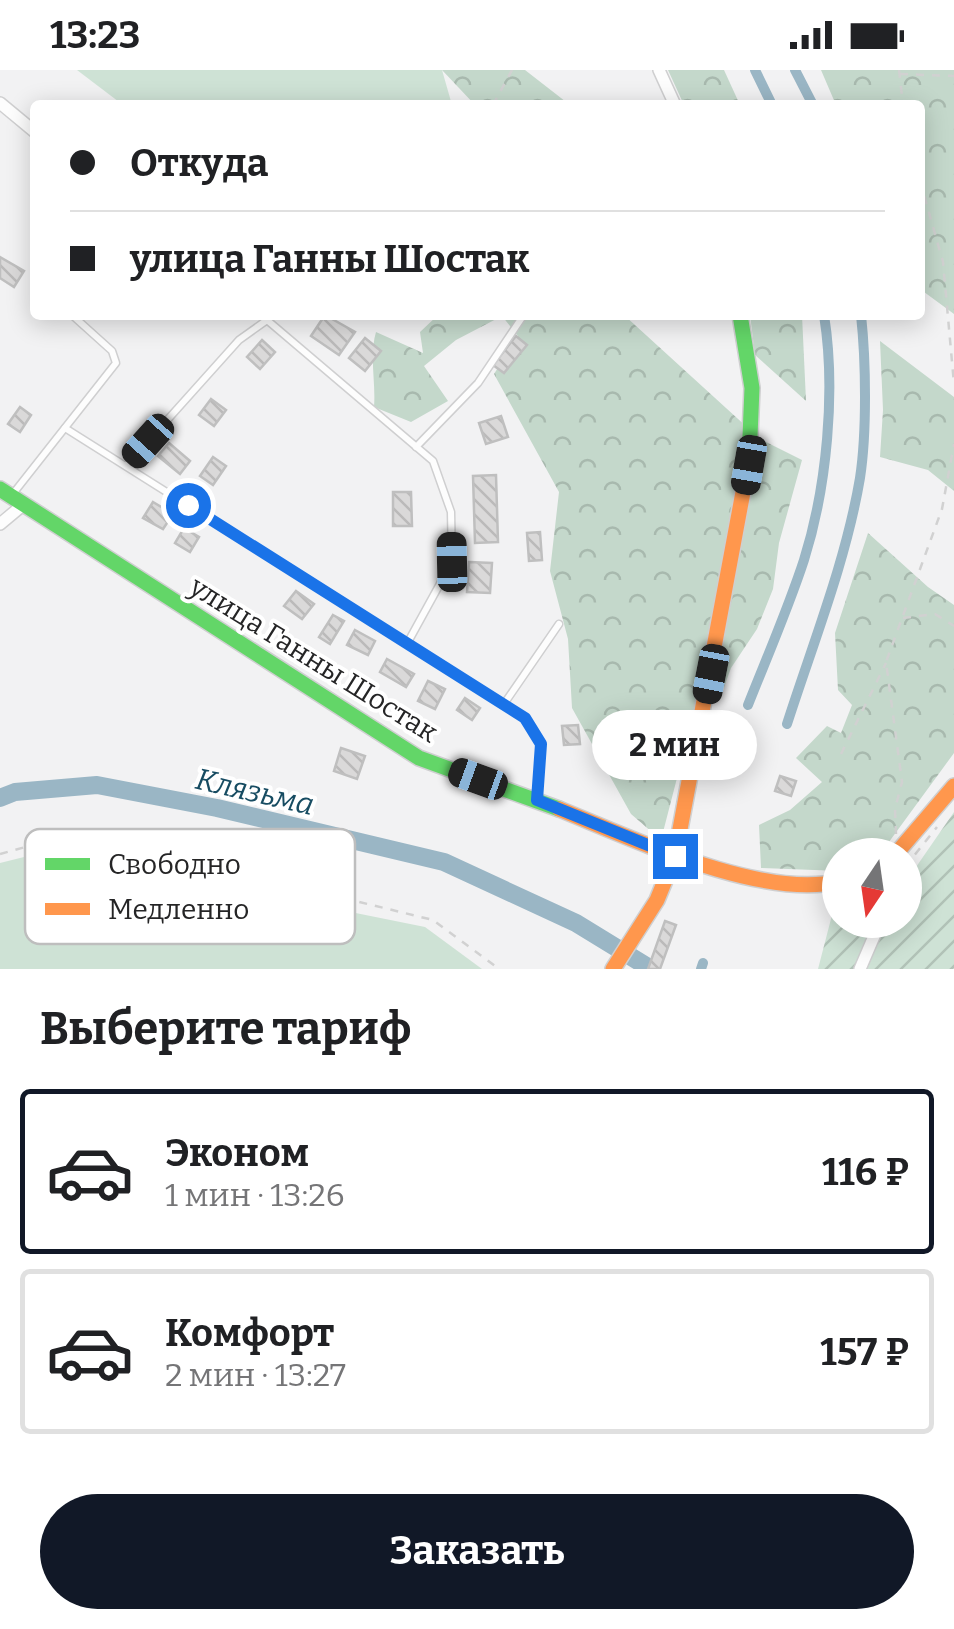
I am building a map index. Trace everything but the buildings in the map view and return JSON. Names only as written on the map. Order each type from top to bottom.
[{"type":"main road","points":[[612,969],[643,925],[675,856],[749,465],[752,388],[741,320]]},
{"type":"main road","name":"улица Ганны Шостак","points":[[12,496],[419,758],[675,856],[778,884],[822,886]]},
{"type":"main road","points":[[910,838],[954,786]]},
{"type":"street","points":[[660,70],[672,100]]},
{"type":"street","points":[[0,102],[30,128]]},
{"type":"street","points":[[0,524],[12,496]]},
{"type":"street","points":[[860,969],[873,938]]},
{"type":"lane","points":[[12,496],[116,363],[112,351],[78,320]]},
{"type":"lane","points":[[126,466],[239,340],[267,320],[433,462],[451,512],[452,562],[408,642]]},
{"type":"lane","points":[[416,447],[478,383],[521,320]]},
{"type":"lane","points":[[64,428],[525,718],[541,744],[537,800]]},
{"type":"lane","points":[[504,704],[558,624]]},
{"type":"path","points":[[496,100],[512,70]]},
{"type":"path","points":[[903,100],[900,72],[954,76]]},
{"type":"path","points":[[925,199],[943,262],[954,384]]},
{"type":"path","points":[[841,754],[886,662],[942,509],[954,444]]},
{"type":"path","points":[[901,618],[935,614],[954,626]]},
{"type":"path","points":[[886,662],[902,782],[895,809],[896,838]]},
{"type":"path","points":[[0,854],[25,847]]},
{"type":"path","points":[[355,901],[433,920],[499,969]]},
{"type":"green space","points":[[77,70],[442,70],[451,100],[116,100]]},
{"type":"green space","points":[[442,70],[525,70],[564,100],[470,100]]},
{"type":"green space","points":[[668,70],[724,70],[738,100],[682,100]]},
{"type":"green space","points":[[821,70],[954,70],[954,314],[925,293],[925,100],[834,100]]},
{"type":"green space","points":[[433,320],[494,320],[456,340],[424,366],[448,401],[411,422],[374,407],[373,350],[376,332],[423,353],[420,332]]},
{"type":"green space","points":[[505,320],[629,320],[760,439],[802,460],[779,543],[773,589],[757,629],[731,668],[720,698],[699,693],[661,840],[631,814],[572,708],[568,639],[550,571],[559,492],[494,374],[518,336]]},
{"type":"green space","points":[[751,320],[802,320],[806,401],[755,355]]},
{"type":"green space","points":[[880,341],[954,397],[954,491],[928,470],[880,457]]},
{"type":"green space","points":[[868,533],[954,605],[954,753],[892,838],[822,838],[822,870],[761,868],[759,825],[790,810],[822,782],[796,758],[827,726],[841,733],[852,705],[838,690],[835,633]]},
{"type":"green space","points":[[954,812],[954,969],[818,969],[826,938],[922,938],[922,858]]},
{"type":"green space","points":[[25,857],[25,944],[355,944],[355,913],[425,927],[482,969],[0,969],[0,863]]},
{"type":"waterway","points":[[755,70],[770,100]]},
{"type":"waterway","points":[[795,70],[810,100]]},
{"type":"waterway","points":[[748,705],[798,578],[819,501],[829,406],[825,320]]},
{"type":"waterway","points":[[787,724],[838,571],[860,478],[865,397],[861,320]]},
{"type":"waterway","name":"Клязьма","points":[[0,798],[15,792],[97,785],[305,829]]},
{"type":"waterway","name":"Клязьма","points":[[355,841],[444,862],[576,923],[651,969]]},
{"type":"waterway","points":[[701,969],[703,963]]},
{"type":"traffic: fast","points":[[741,320],[752,388],[749,460]]},
{"type":"traffic: fast","points":[[0,489],[419,758],[559,809]]},
{"type":"traffic: slow","points":[[613,969],[657,900],[675,856],[749,460]]},
{"type":"traffic: slow","points":[[910,838],[954,786]]},
{"type":"traffic: slow","points":[[559,809],[660,850],[737,875],[775,882],[822,883]]},
{"type":"route","points":[[188,505],[525,718],[541,744],[537,800],[675,856]]}]
